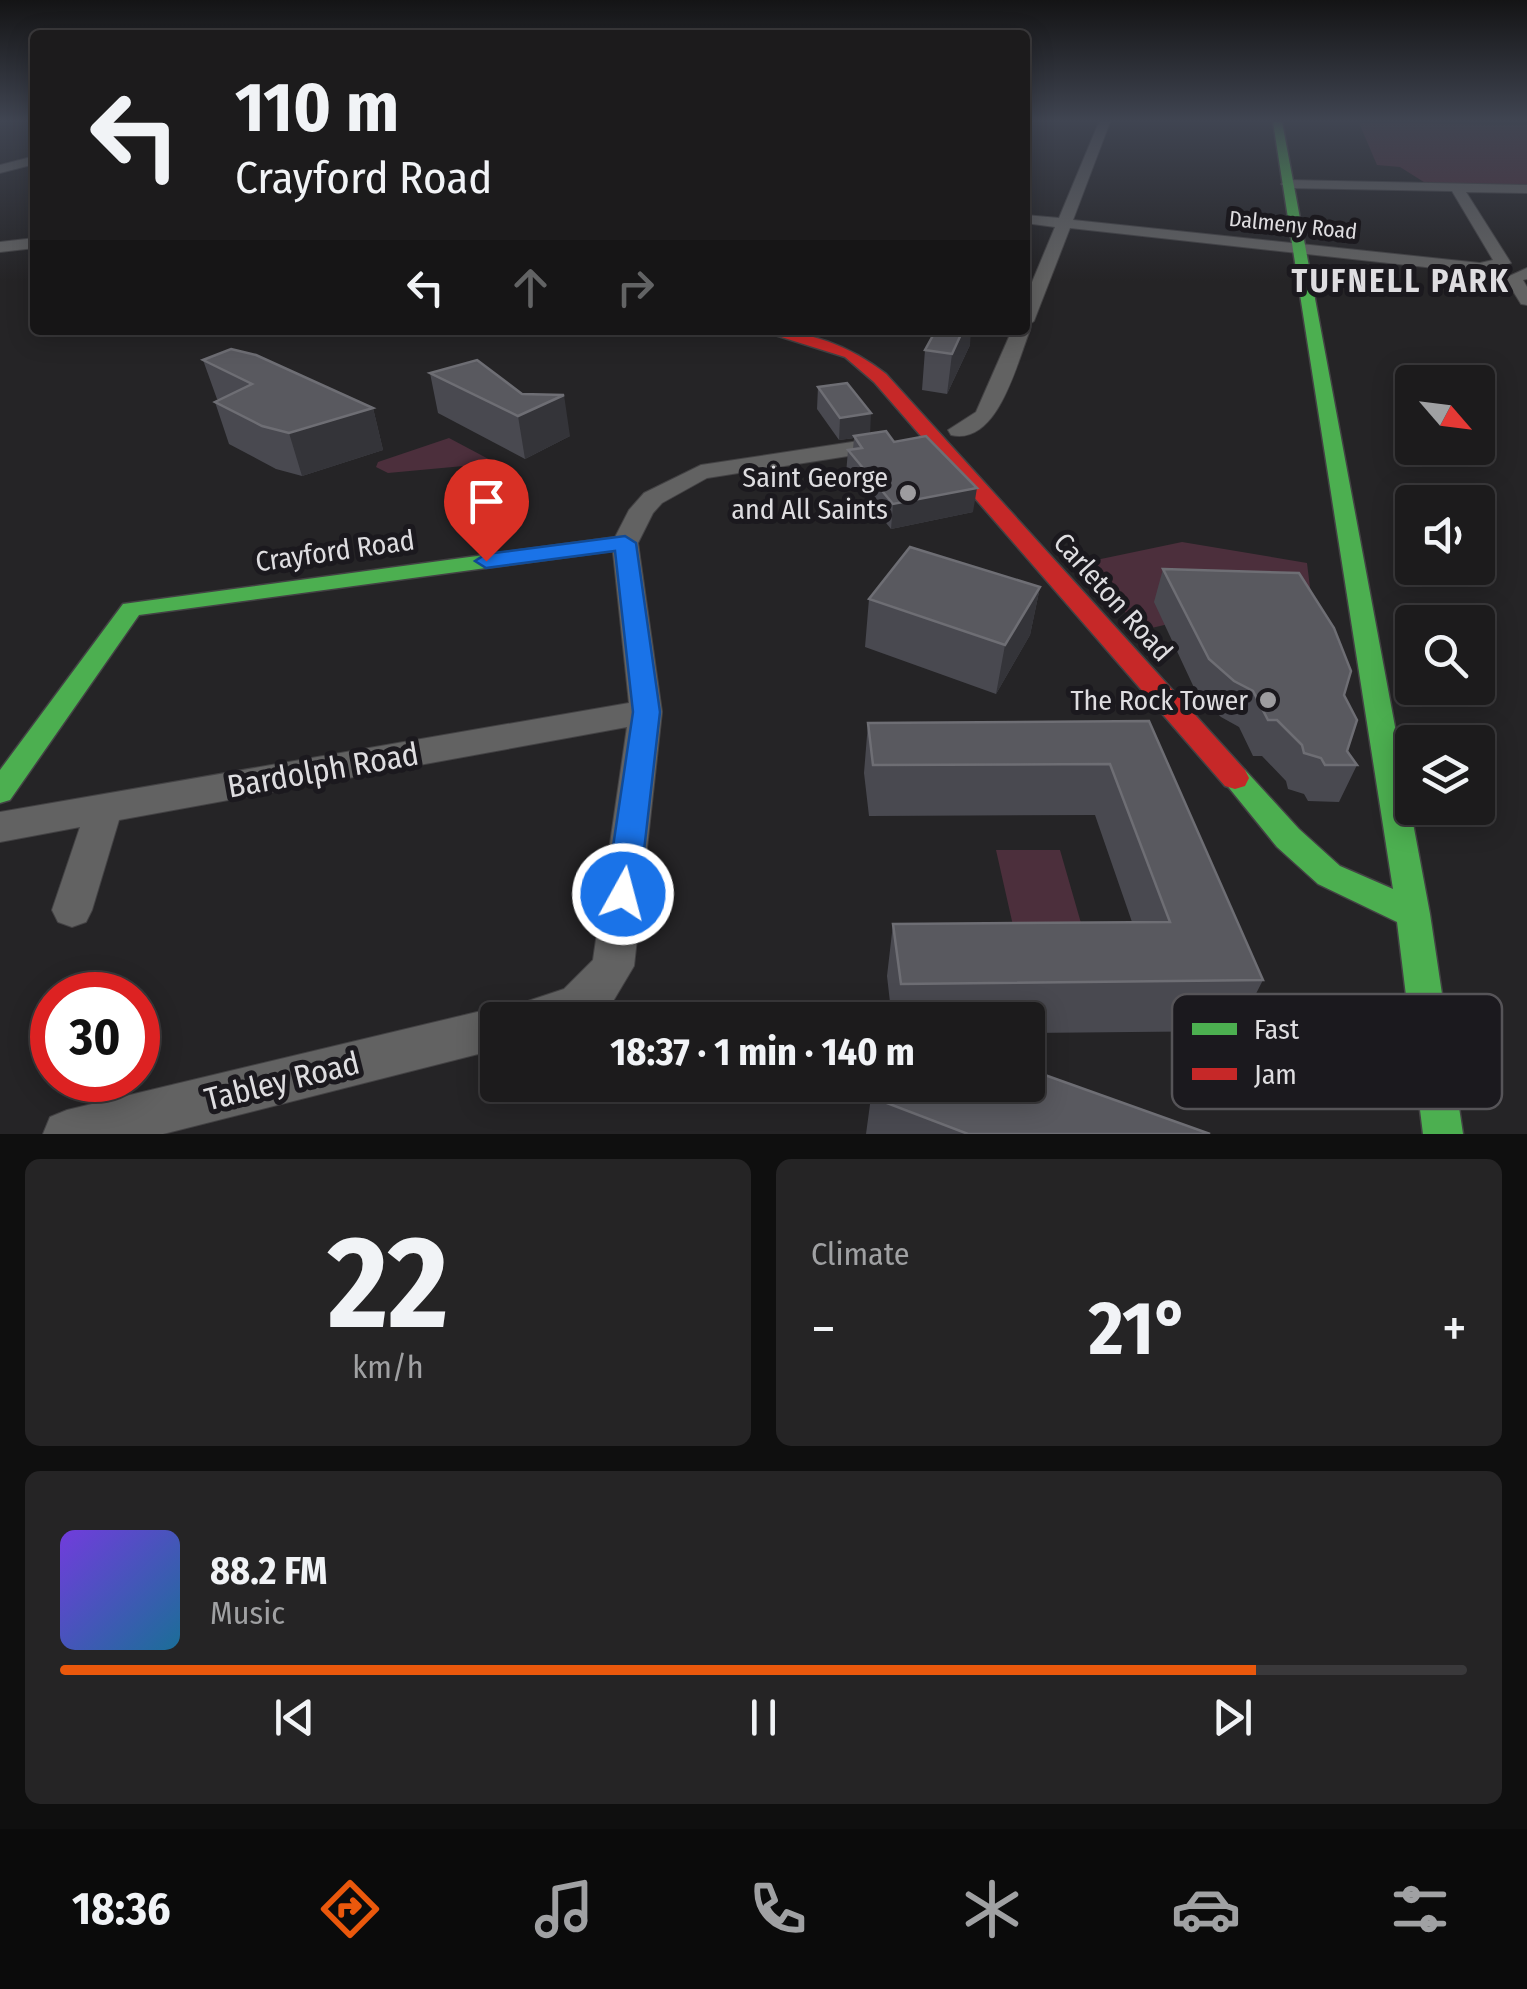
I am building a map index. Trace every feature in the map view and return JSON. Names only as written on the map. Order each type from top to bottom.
[{"type":"street","points":[[1030,309],[1085,175]]},
{"type":"street","points":[[1286,175],[1424,994]]},
{"type":"street","points":[[0,182],[18,180]]},
{"type":"street","points":[[1288,184],[1527,190]]},
{"type":"street","name":"Dalmeny Road","points":[[1030,219],[1496,267],[1503,263],[1457,188]]},
{"type":"street","points":[[0,247],[30,244]]},
{"type":"street","points":[[1522,274],[1513,278],[1527,300]]},
{"type":"street","name":"Carleton Road","points":[[784,335],[851,354],[880,378],[1288,838],[1330,875],[1413,914]]},
{"type":"street","points":[[958,430],[986,416],[1019,335]]},
{"type":"street","points":[[584,1002],[594,996],[614,966],[646,712],[625,543],[642,510],[653,498],[701,472],[932,437]]},
{"type":"street","name":"Crayford Road","points":[[0,792],[131,609],[625,543]]},
{"type":"street","name":"Bardolph Road","points":[[0,828],[646,712]]},
{"type":"street","points":[[72,910],[104,809]]},
{"type":"street","name":"Tabley Road","points":[[67,1134],[480,1032]]},
{"type":"street","points":[[1440,1109],[1443,1134]]},
{"type":"shaded area","points":[[1413,175],[1527,175],[1527,185],[1427,184]]},
{"type":"shaded area","points":[[449,438],[496,463],[388,473],[376,467],[378,462]]},
{"type":"shaded area","points":[[1182,542],[1307,563],[1315,628],[1224,611],[1143,630],[1077,564]]},
{"type":"shaded area","points":[[996,850],[1060,850],[1083,930],[1014,930]]},
{"type":"building","points":[[933,335],[961,335],[952,354],[925,350]]},
{"type":"building","points":[[231,349],[256,355],[373,408],[289,433],[262,426],[215,402],[252,384],[203,360]]},
{"type":"building","points":[[477,360],[522,394],[564,395],[518,416],[430,373]]},
{"type":"building","points":[[847,383],[871,413],[840,418],[818,387]]},
{"type":"building","points":[[886,431],[894,442],[926,436],[977,488],[893,504],[848,450],[862,448],[854,436]]},
{"type":"building","points":[[910,547],[1040,587],[1005,645],[869,599]]},
{"type":"building","points":[[1163,569],[1299,573],[1334,628],[1351,671],[1344,695],[1357,720],[1347,751],[1357,765],[1325,765],[1321,758],[1304,753],[1302,745],[1277,720],[1268,720],[1253,691],[1234,681],[1209,659]]},
{"type":"building","points":[[1149,721],[1263,980],[901,984],[893,924],[1170,922],[1110,764],[873,765],[868,723]]},
{"type":"building","points":[[1045,1075],[1210,1134],[968,1134],[884,1102],[1045,1102]]},
{"type":"traffic: fast","points":[[1286,175],[1424,994]]},
{"type":"traffic: fast","points":[[0,792],[131,609],[625,543]]},
{"type":"traffic: fast","points":[[1235,778],[1288,838],[1329,875],[1413,914]]},
{"type":"traffic: fast","points":[[1440,1109],[1443,1134]]},
{"type":"traffic: jam","points":[[784,335],[851,354],[880,378],[1235,778]]},
{"type":"place","name":"Saint George and All Saints","points":[[908,493]]},
{"type":"place","name":"The Rock Tower","points":[[1268,700]]},
{"type":"district","name":"TUFNELL PARK","points":[[1401,281]]},
{"type":"route","points":[[486,561],[625,543],[646,712],[623,894]]}]
